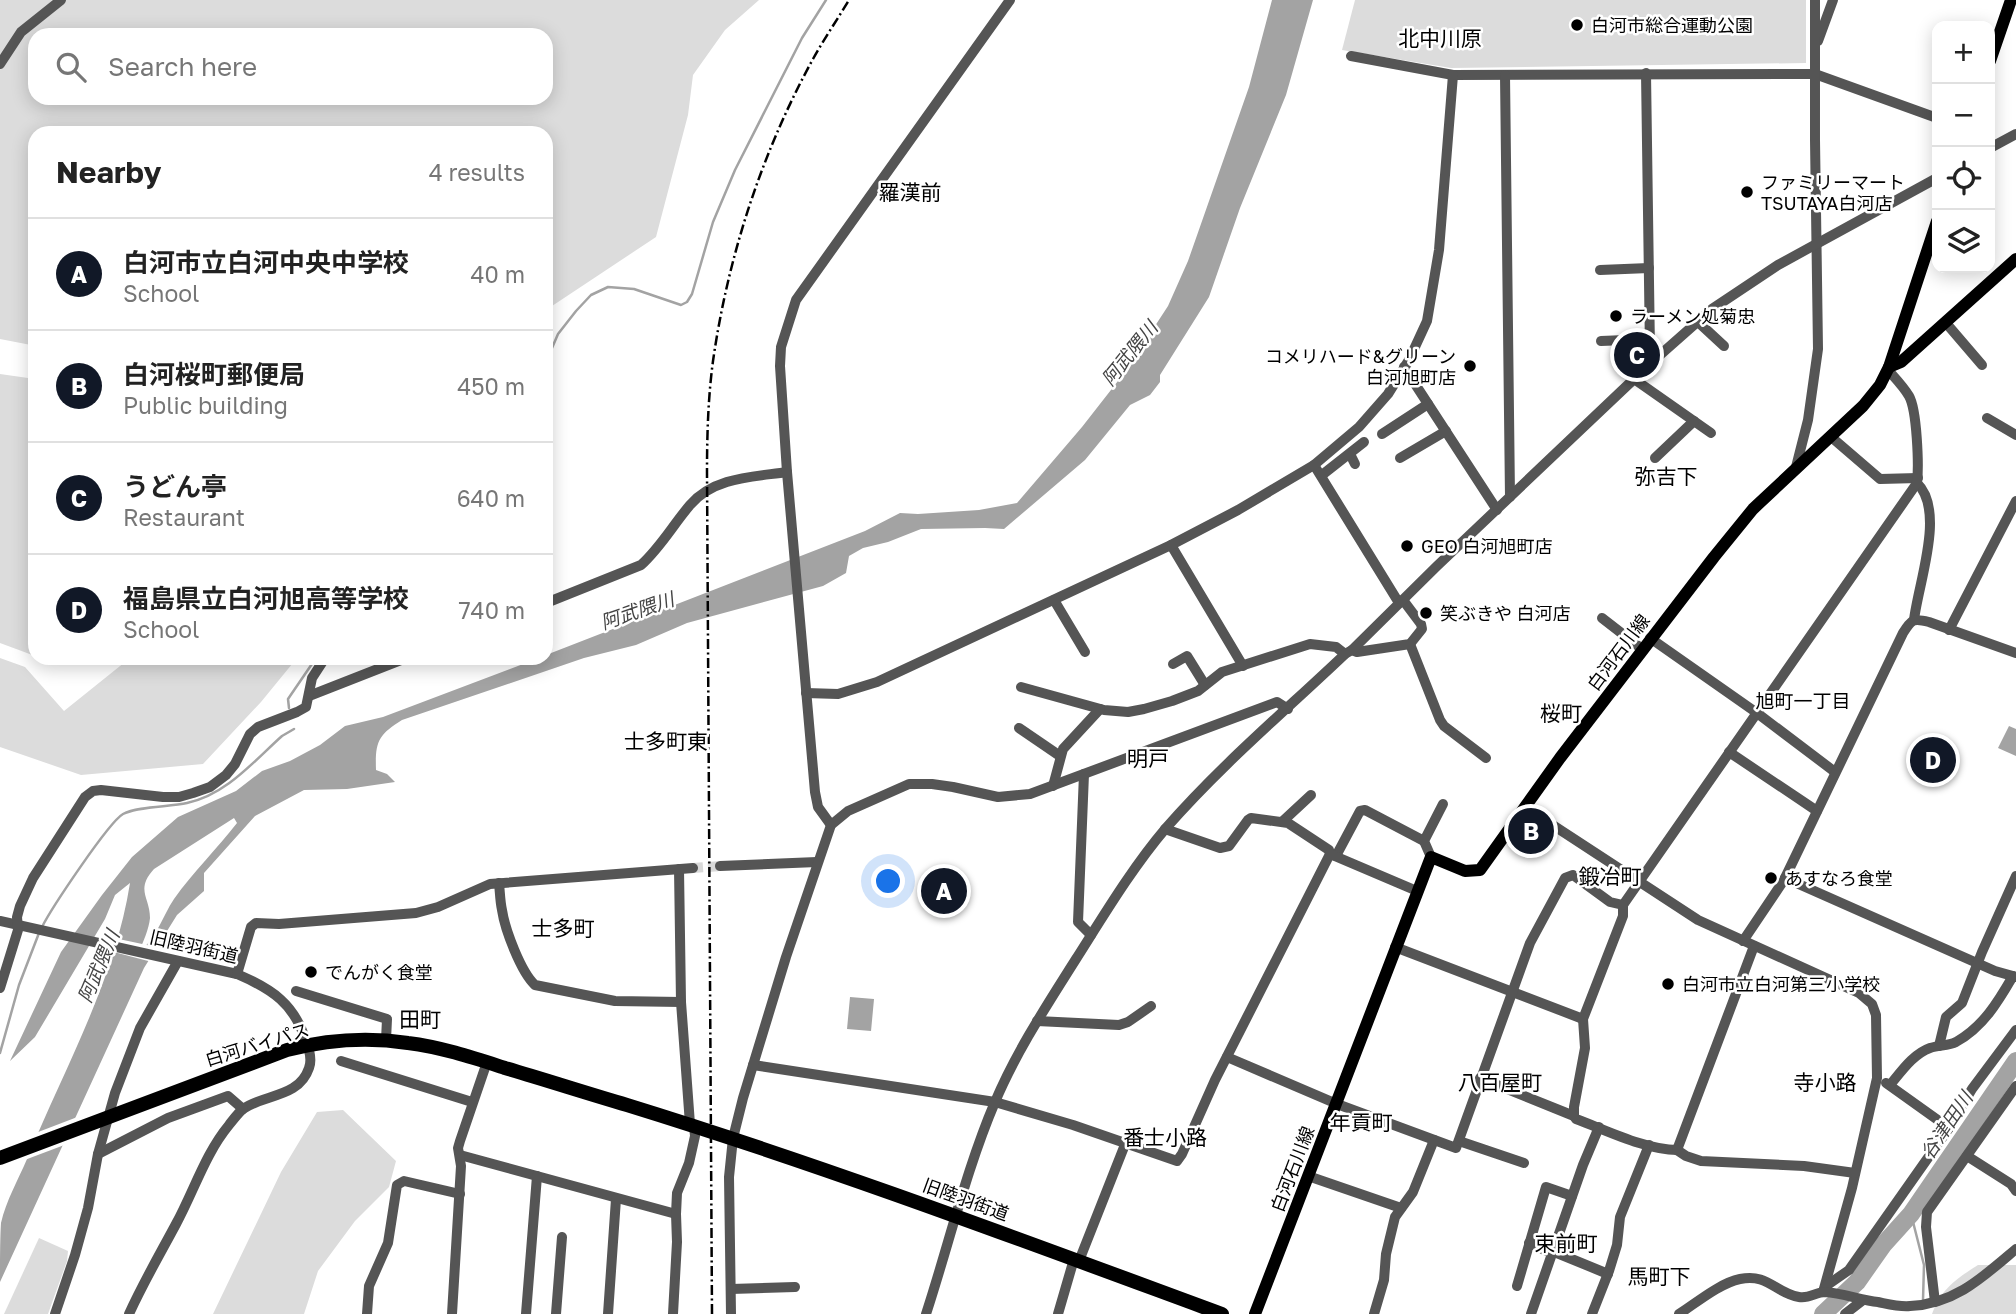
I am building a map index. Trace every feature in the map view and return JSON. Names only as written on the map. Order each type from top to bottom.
[{"type":"highway","name":"白河バイパス","points":[[0,1158],[270,1055],[307,1045],[345,1041],[386,1040],[425,1045],[692,1125]]},
{"type":"highway","name":"旧陸羽街道","points":[[692,1125],[957,1216],[1222,1314]]},
{"type":"main road","points":[[1995,46],[2011,0]]},
{"type":"main road","name":"白河石川線","points":[[1255,1314],[1431,857],[1465,871],[1480,870],[1650,638],[1753,509],[1863,407],[1888,369],[1932,236]]},
{"type":"main road","points":[[1888,369],[1901,362],[2016,260]]},
{"type":"street","points":[[0,64],[21,32],[61,0]]},
{"type":"street","points":[[831,825],[818,807],[815,792],[787,472],[781,346],[796,300],[1010,0]]},
{"type":"street","points":[[1796,467],[1808,420],[1818,349],[1815,0]]},
{"type":"street","points":[[1815,48],[1833,0]]},
{"type":"street","points":[[1351,56],[1453,75],[1815,74],[1932,116]]},
{"type":"street","points":[[1646,73],[1652,362]]},
{"type":"street","points":[[806,693],[838,694],[877,682],[1171,545],[1281,486],[1314,465],[1359,427],[1388,394],[1427,321],[1437,262],[1453,75]]},
{"type":"street","points":[[1505,75],[1510,497]]},
{"type":"street","points":[[1992,147],[2016,134]]},
{"type":"street","points":[[926,1314],[975,1156],[995,1102],[1037,1021],[1091,935],[1166,829],[1232,758],[1288,709],[1697,321],[1743,287],[1932,181]]},
{"type":"street","points":[[1600,270],[1649,268]]},
{"type":"street","points":[[1697,321],[1724,346]]},
{"type":"street","points":[[1946,323],[1982,365]]},
{"type":"street","points":[[1601,341],[1650,339]]},
{"type":"street","points":[[1404,367],[1497,510]]},
{"type":"street","points":[[1574,1116],[1586,1048],[1583,1018],[1623,916],[1623,905],[1917,480],[1919,470],[1912,404],[1888,369]]},
{"type":"street","points":[[1634,379],[1711,433]]},
{"type":"street","points":[[1382,434],[1428,404]]},
{"type":"street","points":[[1987,418],[2016,435]]},
{"type":"street","points":[[1655,458],[1694,421]]},
{"type":"street","points":[[1400,458],[1446,431]]},
{"type":"street","points":[[1830,436],[1880,479],[1917,480]]},
{"type":"street","points":[[1322,475],[1364,442]]},
{"type":"street","points":[[1350,454],[1354,464]]},
{"type":"street","points":[[1021,687],[1100,709],[1128,712],[1172,701],[1198,691],[1223,672],[1310,644],[1357,652],[1410,644],[1422,629],[1421,624],[1401,601],[1314,465]]},
{"type":"street","points":[[553,600],[641,565],[691,504],[713,487],[731,480],[787,472]]},
{"type":"street","points":[[1914,620],[1930,533],[1929,506],[1924,490],[1917,480]]},
{"type":"street","points":[[1949,630],[2016,501]]},
{"type":"street","points":[[1171,545],[1243,666]]},
{"type":"street","points":[[1054,600],[1085,652]]},
{"type":"street","points":[[1602,618],[1642,649]]},
{"type":"street","points":[[1743,941],[1785,878],[1903,632],[1911,622],[1917,619],[1929,622],[2016,653]]},
{"type":"street","points":[[1650,638],[1835,772]]},
{"type":"street","points":[[1410,644],[1440,720],[1486,758]]},
{"type":"street","points":[[1173,663],[1187,656],[1205,685]]},
{"type":"street","points":[[0,988],[18,930],[23,926],[17,917],[20,906],[33,878],[85,797],[93,791],[179,797],[210,787],[235,764],[250,734],[258,727],[306,707],[312,678],[320,665]]},
{"type":"street","points":[[309,696],[388,665]]},
{"type":"street","points":[[731,1314],[729,1177],[733,1138],[786,957],[831,825],[848,811],[909,785],[942,785],[998,797],[1030,794],[1277,702],[1288,709]]},
{"type":"street","points":[[1053,786],[1060,757],[1069,741],[1100,709]]},
{"type":"street","points":[[1019,728],[1060,757]]},
{"type":"street","points":[[1729,752],[1816,811]]},
{"type":"street","points":[[1084,774],[1078,922],[1091,935]]},
{"type":"street","points":[[1283,821],[1311,795]]},
{"type":"street","points":[[1424,841],[1443,804]]},
{"type":"street","points":[[1525,807],[1698,920],[1867,998],[1872,1004],[1876,1016],[1877,1077],[1855,1174],[1824,1289]]},
{"type":"street","points":[[753,1065],[995,1102],[1126,1142],[1177,1161],[1227,1057],[1333,855],[1360,811],[1365,810],[1424,841],[1431,857]]},
{"type":"street","points":[[1166,829],[1220,848],[1229,846],[1248,820],[1288,822],[1333,855],[1417,891]]},
{"type":"street","points":[[720,866],[817,862]]},
{"type":"street","points":[[237,974],[251,927],[256,923],[279,924],[416,913],[438,907],[490,884],[692,868]]},
{"type":"street","points":[[673,1314],[677,1193],[689,1163],[695,1136],[681,1002],[679,869]]},
{"type":"street","points":[[1227,1057],[1337,1104],[1457,1148],[1530,943],[1565,878],[1573,875],[1610,902],[1623,905]]},
{"type":"street","points":[[1939,1046],[1946,1017],[1962,1003],[2016,876]]},
{"type":"street","points":[[1785,878],[1979,964],[2015,977],[1984,1019],[1956,1041],[1928,1048],[1916,1056],[1890,1085]]},
{"type":"street","points":[[499,883],[502,912],[515,951],[524,972],[535,985],[615,1001],[681,1002]]},
{"type":"street","name":"旧陸羽街道","points":[[0,921],[237,974],[272,992],[288,1005],[296,1016],[307,1045]]},
{"type":"street","points":[[1677,1150],[1754,946]]},
{"type":"street","points":[[1395,947],[1583,1018]]},
{"type":"street","points":[[55,1314],[88,1208],[98,1154],[115,1093],[141,1028],[176,961]]},
{"type":"street","points":[[296,991],[387,1019],[386,1040]]},
{"type":"street","points":[[1037,1021],[1119,1025],[1126,1024],[1151,1006]]},
{"type":"street","points":[[1679,1314],[1738,1279],[1760,1278],[1782,1291],[1809,1297],[1849,1270],[1949,1128],[1972,1089],[2016,1030]]},
{"type":"street","points":[[128,1314],[177,1223],[207,1158],[226,1128],[243,1109],[293,1089],[309,1070],[307,1045]]},
{"type":"street","points":[[341,1061],[472,1102]]},
{"type":"street","points":[[452,1314],[460,1194],[458,1148],[486,1062]]},
{"type":"street","points":[[1877,1077],[1949,1128]]},
{"type":"street","points":[[1480,1078],[1599,1128],[1649,1145],[1677,1150],[1701,1161],[1804,1166],[1855,1174]]},
{"type":"street","points":[[1932,1303],[1927,1212],[2016,1086]]},
{"type":"street","points":[[98,1154],[168,1118],[228,1096],[243,1109]]},
{"type":"street","points":[[1531,1314],[1599,1128]]},
{"type":"street","points":[[1374,1314],[1384,1280],[1386,1254],[1395,1217],[1413,1192],[1434,1140]]},
{"type":"street","points":[[1459,1141],[1524,1163]]},
{"type":"street","points":[[1058,1314],[1077,1260],[1126,1142]]},
{"type":"street","points":[[1592,1314],[1617,1245],[1620,1217],[1649,1145]]},
{"type":"street","points":[[460,1155],[676,1214]]},
{"type":"street","points":[[1967,1156],[2011,1184],[2016,1191]]},
{"type":"street","points":[[526,1314],[537,1176]]},
{"type":"street","points":[[1308,1176],[1401,1208]]},
{"type":"street","points":[[367,1314],[369,1286],[388,1243],[397,1185],[404,1181],[460,1194]]},
{"type":"street","points":[[1517,1286],[1546,1187],[1572,1196]]},
{"type":"street","points":[[608,1314],[616,1199]]},
{"type":"street","points":[[556,1314],[562,1237]]},
{"type":"street","points":[[1529,1243],[1608,1274]]},
{"type":"street","points":[[1824,1289],[1863,1300],[1908,1307],[1932,1303],[1954,1297],[2016,1249]]},
{"type":"street","points":[[731,1289],[794,1287]]},
{"type":"street","points":[[1845,1314],[1863,1300]]},
{"type":"shaded area","points":[[0,0],[759,0],[725,30],[693,75],[688,115],[656,237],[553,305],[553,126],[28,126],[28,344],[0,339]]},
{"type":"shaded area","points":[[1272,0],[1313,0],[1286,95],[1240,208],[1209,297],[1160,375],[1160,382],[1150,395],[1130,405],[1085,460],[1004,529],[921,529],[863,548],[849,556],[846,573],[823,586],[687,623],[636,645],[584,658],[402,720],[383,735],[376,752],[376,770],[387,774],[395,782],[347,789],[304,790],[255,816],[204,873],[204,891],[177,915],[144,968],[0,1282],[3,1215],[101,989],[123,919],[130,883],[115,895],[105,919],[35,1037],[10,1061],[61,952],[132,857],[178,817],[236,791],[262,771],[290,761],[320,745],[345,726],[383,717],[520,665],[553,665],[553,652],[865,531],[900,513],[979,510],[1017,503],[1125,372],[1168,306],[1188,261],[1249,87]],"holes":[[[234,818],[237,823],[181,889],[155,934],[139,952],[150,918],[144,888],[148,876],[154,869]]]},
{"type":"shaded area","name":"白河市総合運動公園","points":[[1355,0],[1806,0],[1806,63],[1451,68],[1342,50]]},
{"type":"shaded area","points":[[0,374],[28,378],[28,653],[0,643]]},
{"type":"shaded area","points":[[0,658],[25,667],[64,711],[121,665],[291,665],[203,764],[81,775],[0,747]]},
{"type":"shaded area","points":[[2009,726],[2016,729],[2016,756],[1998,748]]},
{"type":"shaded area","points":[[850,997],[874,999],[871,1031],[847,1029]]},
{"type":"shaded area","points":[[343,1110],[396,1161],[389,1187],[355,1221],[318,1271],[304,1314],[213,1314],[281,1172],[317,1112]]},
{"type":"shaded area","points":[[39,1238],[68,1251],[48,1314],[4,1314]]},
{"type":"shaded area","points":[[1978,1265],[2016,1265],[2016,1314],[1932,1314],[1950,1285]]},
{"type":"pier","points":[[114,938],[161,948],[152,962],[110,951]]},
{"type":"pier","points":[[80,1116],[67,1144],[22,1161],[33,1134]]},
{"type":"waterway","points":[[553,346],[558,334],[576,311],[591,295],[608,287],[634,289],[681,305],[687,302],[692,294],[713,222],[735,170],[802,38],[826,0]]},
{"type":"waterway","points":[[289,708],[288,699],[311,665]]},
{"type":"waterway","points":[[42,927],[93,849],[123,814],[137,809],[187,803],[214,793],[239,776],[282,736],[294,729]]},
{"type":"waterway","points":[[0,1053],[19,985],[39,933]]},
{"type":"waterway","name":"谷津田川","points":[[1823,1314],[1857,1282],[1883,1245],[1911,1214],[2016,1061]]},
{"type":"waterway","name":"谷津田川","points":[[1911,1214],[1924,1265],[1923,1300]]},
{"type":"tunnel","points":[[693,868],[720,866]]},
{"type":"railway","points":[[712,1314],[707,473],[711,375],[728,283],[763,168],[795,94],[849,0]]},
{"type":"place","name":"白河市総合運動公園","points":[[1577,25]]},
{"type":"place","name":"ファミリーマート TSUTAYA白河店","points":[[1747,192]]},
{"type":"place","name":"ラーメン処菊忠","points":[[1616,316]]},
{"type":"place","name":"うどん亭","points":[[1637,355]]},
{"type":"place","name":"コメリハード&グリーン 白河旭町店","points":[[1470,366]]},
{"type":"place","name":"GEO 白河旭町店","points":[[1407,546]]},
{"type":"place","name":"笑ぶきや 白河店","points":[[1426,613]]},
{"type":"place","name":"福島県立白河旭高等学校","points":[[1933,760]]},
{"type":"place","name":"白河桜町郵便局","points":[[1531,831]]},
{"type":"place","name":"あすなろ食堂","points":[[1771,878]]},
{"type":"place","name":"白河市立白河中央中学校","points":[[944,891]]},
{"type":"place","name":"でんがく食堂","points":[[311,972]]},
{"type":"place","name":"白河市立白河第三小学校","points":[[1668,984]]},
{"type":"district","name":"北中川原","points":[[1440,38]]},
{"type":"district","name":"羅漢前","points":[[910,192]]},
{"type":"district","name":"弥吉下","points":[[1666,476]]},
{"type":"district","name":"旭町一丁目","points":[[1803,700]]},
{"type":"district","name":"桜町","points":[[1561,713]]},
{"type":"district","name":"士多町東","points":[[666,741]]},
{"type":"district","name":"明戸","points":[[1148,758]]},
{"type":"district","name":"鍛冶町","points":[[1610,876]]},
{"type":"district","name":"士多町","points":[[563,928]]},
{"type":"district","name":"田町","points":[[420,1019]]},
{"type":"district","name":"八百屋町","points":[[1500,1082]]},
{"type":"district","name":"寺小路","points":[[1825,1082]]},
{"type":"district","name":"年貢町","points":[[1361,1122]]},
{"type":"district","name":"番士小路","points":[[1165,1137]]},
{"type":"district","name":"束前町","points":[[1566,1243]]},
{"type":"district","name":"馬町下","points":[[1659,1276]]},
{"type":"water label","name":"阿武隈川","points":[[1129,353]]},
{"type":"water label","name":"阿武隈川","points":[[637,610]]},
{"type":"water label","name":"阿武隈川","points":[[98,966]]}]
